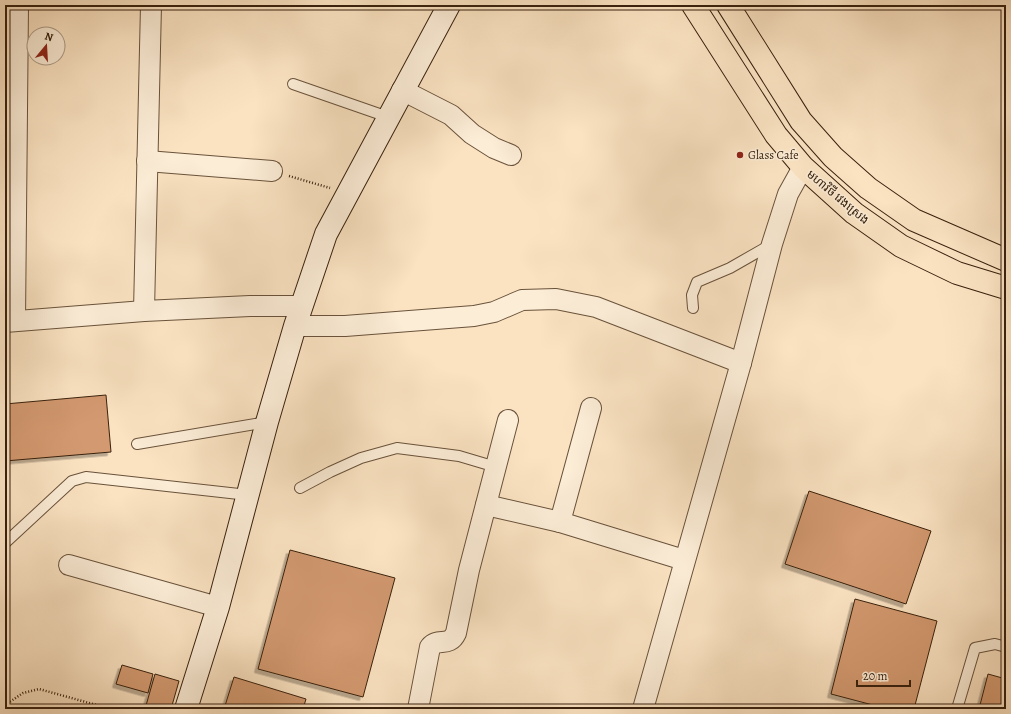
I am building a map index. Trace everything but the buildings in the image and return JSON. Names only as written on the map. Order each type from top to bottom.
[{"type":"main road","name":"មហាវិថី វេងស្រេង","points":[[693,5],[776,135],[803,167],[854,213],[901,246],[957,273],[1006,288]]},
{"type":"main road","points":[[728,5],[801,121],[833,157],[868,188],[914,220],[1006,260]]},
{"type":"street","points":[[18,5],[10,322],[144,311],[250,306],[344,326],[474,316],[494,312],[522,300],[556,299],[596,307],[741,363]]},
{"type":"street","points":[[144,311],[151,5]]},
{"type":"street","points":[[186,709],[218,607],[267,422],[299,316],[326,234],[449,5]]},
{"type":"street","points":[[402,90],[451,115],[472,134],[494,148],[511,155]]},
{"type":"street","points":[[147,161],[272,171]]},
{"type":"street","points":[[642,709],[741,363],[772,244],[788,194],[803,167]]},
{"type":"street","points":[[560,522],[591,408]]},
{"type":"street","points":[[419,709],[430,647],[437,642],[447,642],[453,639],[456,633],[469,570],[508,420]]},
{"type":"street","points":[[486,505],[560,522],[684,560]]},
{"type":"street","points":[[68,565],[218,607]]},
{"type":"lane","points":[[293,84],[388,117]]},
{"type":"lane","points":[[692,308],[692,295],[697,282],[730,268],[772,244]]},
{"type":"lane","points":[[136,444],[267,422]]},
{"type":"lane","points":[[300,488],[361,458],[397,448],[459,456],[496,467]]},
{"type":"lane","points":[[5,543],[72,481],[86,477],[248,495]]},
{"type":"lane","points":[[957,709],[975,648],[995,644],[1006,647]]},
{"type":"path","points":[[272,171],[348,193]]},
{"type":"path","points":[[5,705],[23,693],[39,689],[111,709]]},
{"type":"place","name":"Glass Cafe","points":[[740,155]]}]
